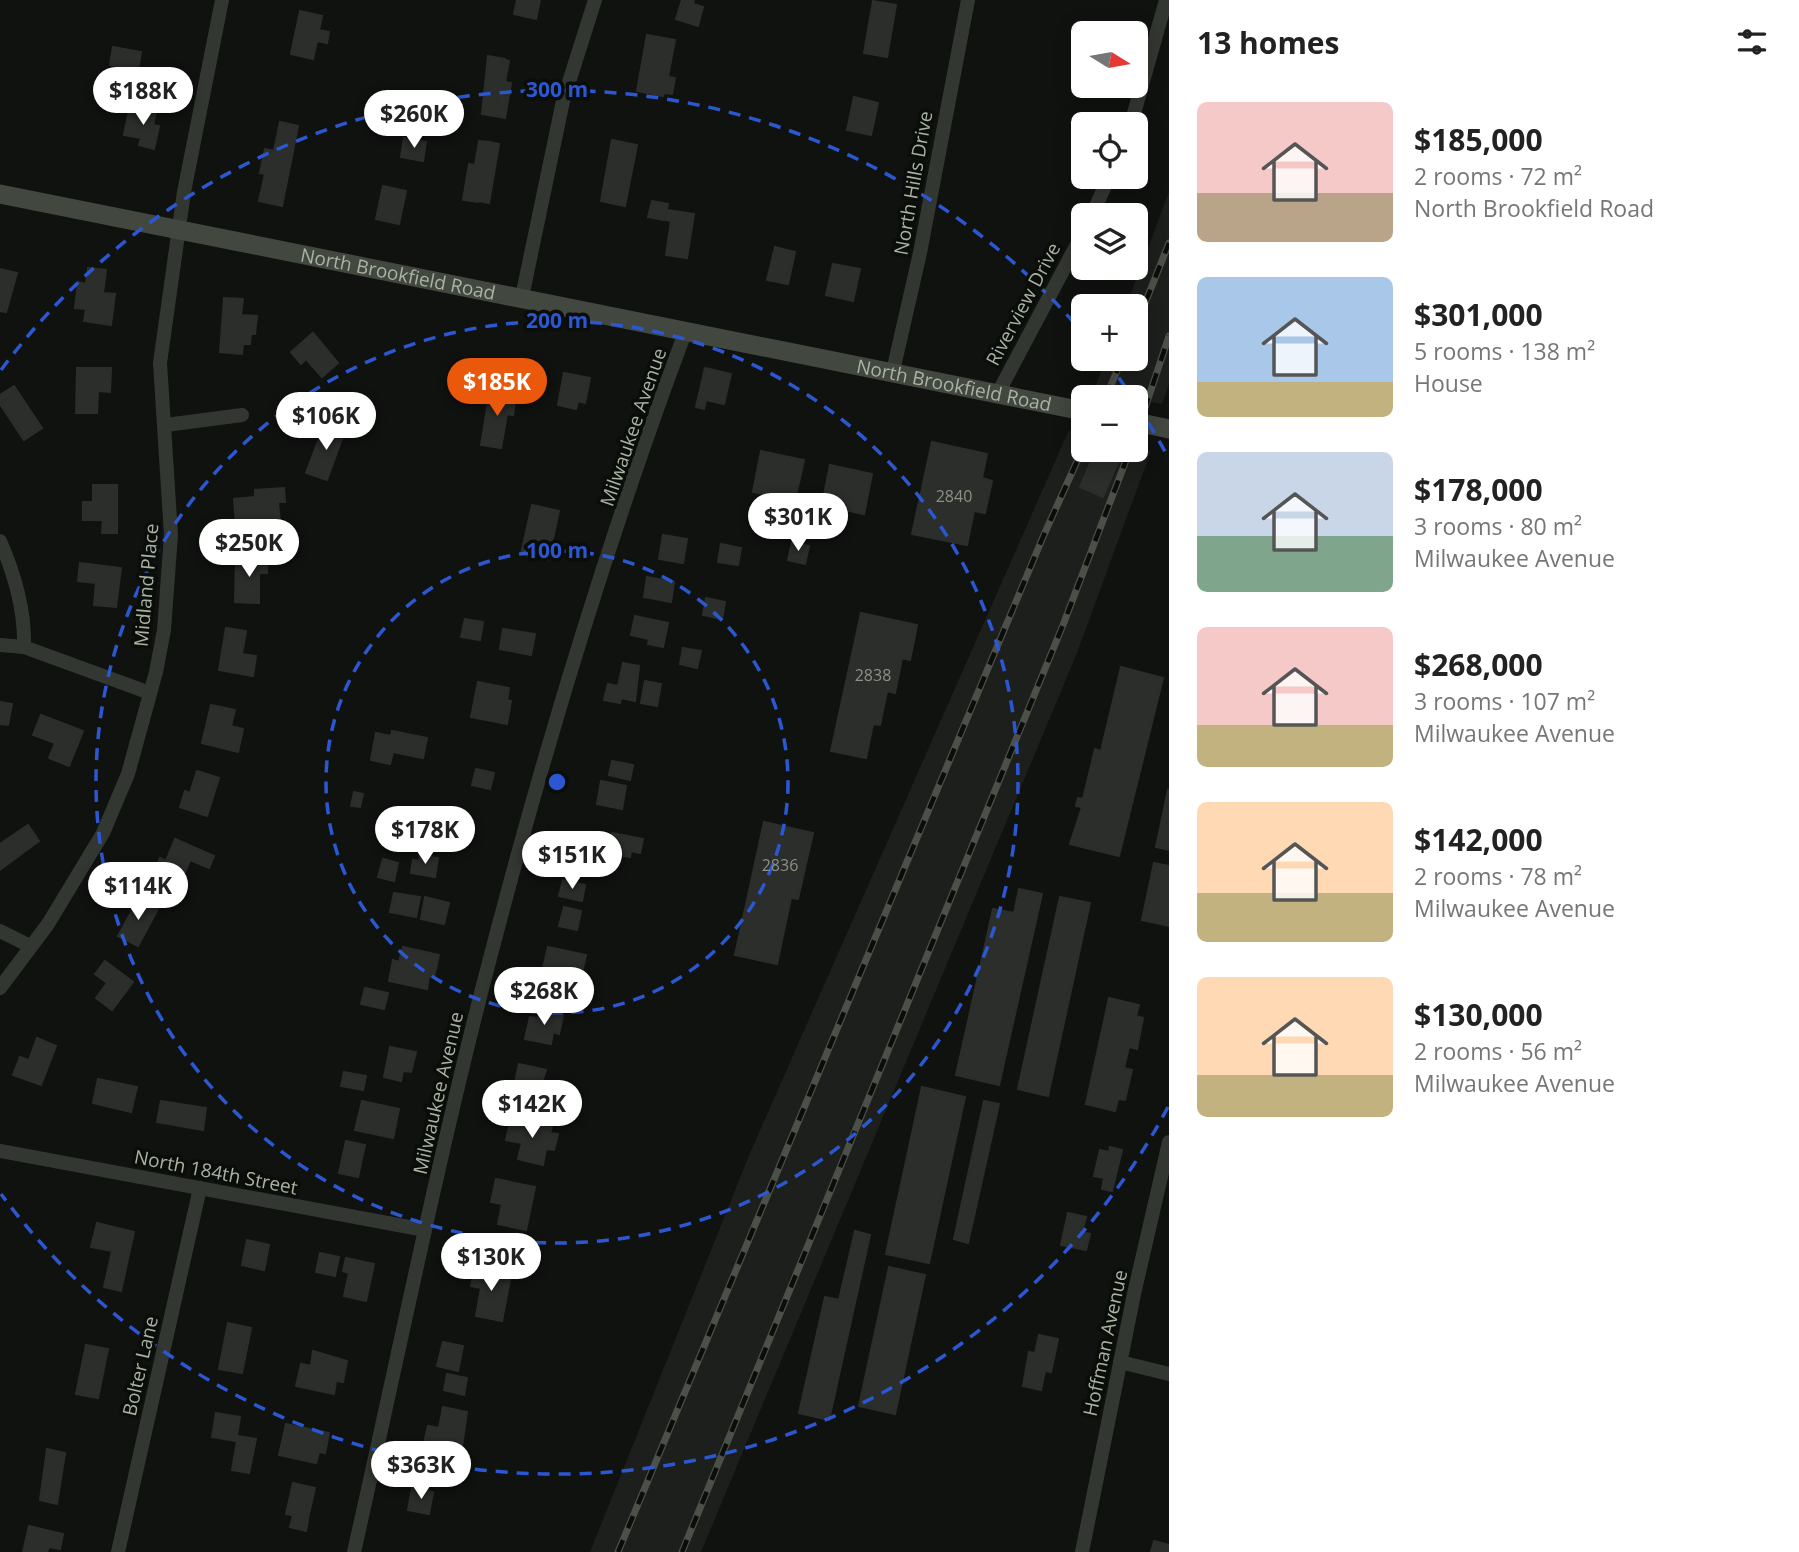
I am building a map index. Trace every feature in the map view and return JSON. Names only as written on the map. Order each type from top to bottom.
[{"type":"street","name":"Midland Place","points":[[0,988],[48,923],[103,833],[128,774],[150,693],[164,630],[172,535],[160,363],[179,231],[222,0]]},
{"type":"street","points":[[522,297],[563,102],[595,0]]},
{"type":"street","name":"North Hills Drive","points":[[892,371],[920,253],[968,0]]},
{"type":"street","points":[[1134,112],[1166,0]]},
{"type":"street","name":"North Brookfield Road","points":[[0,194],[1071,408]]},
{"type":"street","name":"Riverview Drive","points":[[998,393],[1071,256]]},
{"type":"street","name":"Milwaukee Avenue","points":[[354,1552],[425,1230],[481,995],[525,830],[643,451],[686,330]]},
{"type":"street","points":[[166,425],[242,415]]},
{"type":"street","points":[[1148,425],[1169,429]]},
{"type":"street","points":[[0,541],[17,592],[24,623],[24,647]]},
{"type":"street","points":[[0,645],[24,647],[150,693]]},
{"type":"street","points":[[0,931],[30,946]]},
{"type":"street","name":"Hoffman Avenue","points":[[1082,1552],[1120,1362],[1169,1142]]},
{"type":"street","name":"North 184th Street","points":[[0,1151],[425,1230]]},
{"type":"street","name":"Bolter Lane","points":[[118,1552],[200,1188]]},
{"type":"street","points":[[1120,1362],[1169,1374]]},
{"type":"shaded area","points":[[1169,192],[1169,384],[1162,404],[1148,402],[1148,385],[1096,385],[1101,371],[1148,371],[1148,294],[1131,294],[1136,280],[1148,280],[1148,248]]},
{"type":"shaded area","points":[[1069,430],[1071,462],[1147,462],[1077,653],[701,1552],[590,1552],[750,1153]]},
{"type":"building","points":[[517,0],[540,0],[536,19],[514,14]]},
{"type":"building","points":[[682,0],[694,0],[693,4],[703,7],[698,26],[676,19]]},
{"type":"building","points":[[873,1],[896,5],[887,57],[864,53]]},
{"type":"building","points":[[300,11],[322,16],[319,30],[329,32],[327,43],[317,41],[313,59],[291,54]]},
{"type":"building","points":[[647,35],[675,40],[668,77],[675,78],[672,94],[664,93],[663,96],[637,91]]},
{"type":"building","points":[[113,47],[141,52],[138,70],[110,65]]},
{"type":"building","points":[[488,56],[505,59],[494,116],[482,114]]},
{"type":"building","points":[[505,60],[509,61],[505,82],[511,83],[505,118],[495,116]]},
{"type":"building","points":[[854,97],[878,103],[871,135],[847,130]]},
{"type":"building","points":[[140,108],[156,111],[153,125],[159,126],[154,149],[139,145],[141,138],[124,135],[129,110],[139,112]]},
{"type":"building","points":[[280,122],[298,126],[282,206],[259,201],[265,174],[260,173],[265,149],[274,151]]},
{"type":"building","points":[[404,138],[426,142],[423,161],[401,157]]},
{"type":"building","points":[[612,140],[637,145],[625,206],[601,201]]},
{"type":"building","points":[[479,141],[488,142],[478,202],[463,200],[469,164],[475,165]]},
{"type":"building","points":[[489,142],[499,144],[489,203],[478,201]]},
{"type":"building","points":[[383,186],[406,191],[399,224],[376,219]]},
{"type":"building","points":[[652,201],[668,204],[664,220],[648,217]]},
{"type":"building","points":[[668,210],[694,214],[687,258],[666,255],[671,221],[666,220]]},
{"type":"building","points":[[775,247],[795,252],[788,284],[767,280]]},
{"type":"building","points":[[833,264],[860,269],[853,301],[826,295]]},
{"type":"building","points":[[88,268],[106,270],[103,293],[115,294],[111,325],[84,321],[86,309],[75,308],[78,282],[86,284]]},
{"type":"building","points":[[0,269],[17,273],[6,312],[0,311]]},
{"type":"building","points":[[224,298],[243,299],[241,315],[257,316],[255,334],[251,334],[250,344],[243,344],[242,354],[220,352]]},
{"type":"building","points":[[313,333],[338,363],[322,377],[306,359],[301,364],[291,352]]},
{"type":"building","points":[[77,368],[111,368],[110,392],[98,391],[97,413],[76,413]]},
{"type":"building","points":[[705,368],[731,374],[724,404],[706,400],[704,409],[696,407]]},
{"type":"building","points":[[564,373],[590,378],[585,403],[578,401],[576,409],[558,405]]},
{"type":"building","points":[[14,386],[42,428],[24,440],[0,404],[0,395]]},
{"type":"building","points":[[490,391],[516,396],[513,415],[507,414],[501,448],[481,445]]},
{"type":"building","points":[[325,423],[345,430],[327,480],[306,473]]},
{"type":"building","points":[[932,442],[987,454],[982,478],[992,481],[985,513],[974,511],[967,545],[912,534]]},
{"type":"building","points":[[761,451],[804,460],[795,500],[753,492]]},
{"type":"building","points":[[1091,462],[1118,462],[1103,497],[1080,487]]},
{"type":"building","points":[[830,465],[872,474],[864,514],[822,505]]},
{"type":"building","points":[[93,485],[117,485],[117,533],[102,533],[103,520],[83,520],[83,502],[93,502]]},
{"type":"building","points":[[284,488],[285,502],[278,502],[280,522],[236,525],[234,499],[255,497],[255,490]]},
{"type":"building","points":[[532,505],[559,511],[548,560],[521,554]]},
{"type":"building","points":[[663,535],[687,539],[683,563],[659,559]]},
{"type":"building","points":[[792,542],[809,546],[805,564],[788,560]]},
{"type":"building","points":[[721,544],[741,548],[738,565],[718,562]]},
{"type":"building","points":[[236,558],[267,559],[267,573],[259,573],[259,603],[235,602]]},
{"type":"building","points":[[80,563],[121,568],[116,607],[94,605],[96,583],[78,581]]},
{"type":"building","points":[[647,577],[674,582],[671,602],[644,597]]},
{"type":"building","points":[[706,598],[725,602],[722,619],[703,615]]},
{"type":"building","points":[[861,613],[917,625],[910,660],[902,658],[895,693],[887,691],[880,725],[873,724],[866,758],[831,751]]},
{"type":"building","points":[[635,616],[668,623],[663,647],[648,644],[649,639],[631,635]]},
{"type":"building","points":[[465,619],[483,622],[480,640],[461,637]]},
{"type":"building","points":[[226,628],[246,631],[242,654],[256,656],[253,676],[219,670]]},
{"type":"building","points":[[503,629],[535,634],[531,655],[500,649]]},
{"type":"building","points":[[683,648],[701,651],[697,668],[680,664]]},
{"type":"building","points":[[623,663],[639,666],[635,701],[621,698],[620,703],[604,700],[608,684],[618,686]]},
{"type":"building","points":[[1121,667],[1163,678],[1119,856],[1070,844],[1082,807],[1076,806],[1078,798],[1083,799],[1095,749],[1101,751]]},
{"type":"building","points":[[645,681],[661,684],[657,706],[641,703]]},
{"type":"building","points":[[478,682],[509,688],[507,700],[511,701],[507,724],[471,717]]},
{"type":"building","points":[[0,702],[12,704],[8,725],[0,724]]},
{"type":"building","points":[[211,705],[235,710],[231,726],[243,729],[238,752],[202,743]]},
{"type":"building","points":[[41,715],[83,731],[69,766],[49,758],[55,743],[33,735]]},
{"type":"building","points":[[392,731],[427,738],[423,758],[393,752],[390,764],[371,760],[376,733],[391,736]]},
{"type":"building","points":[[612,761],[633,765],[630,780],[609,775]]},
{"type":"building","points":[[476,769],[494,773],[490,789],[472,785]]},
{"type":"building","points":[[197,771],[219,778],[207,816],[180,807],[185,791],[190,793]]},
{"type":"building","points":[[601,781],[626,786],[622,809],[597,804]]},
{"type":"building","points":[[1169,790],[1169,850],[1156,847]]},
{"type":"building","points":[[354,792],[363,794],[360,807],[351,806]]},
{"type":"building","points":[[764,822],[813,833],[798,899],[791,898],[777,964],[735,955]]},
{"type":"building","points":[[28,825],[39,841],[1,869],[0,844]]},
{"type":"building","points":[[612,833],[643,839],[640,853],[631,851],[630,857],[608,853]]},
{"type":"building","points":[[175,839],[214,856],[209,868],[190,860],[180,884],[154,873],[160,858],[166,861]]},
{"type":"building","points":[[420,855],[438,858],[435,877],[411,873],[413,860],[419,861]]},
{"type":"building","points":[[383,859],[398,863],[394,881],[378,877]]},
{"type":"building","points":[[1154,863],[1169,866],[1169,926],[1142,920]]},
{"type":"building","points":[[563,880],[585,885],[582,901],[559,896]]},
{"type":"building","points":[[1019,889],[1042,894],[999,1085],[956,1075],[993,909],[1014,913]]},
{"type":"building","points":[[394,893],[420,897],[416,917],[390,912]]},
{"type":"building","points":[[425,897],[449,903],[444,924],[421,919]]},
{"type":"building","points":[[1060,897],[1090,903],[1048,1096],[1018,1089]]},
{"type":"building","points":[[139,898],[158,909],[138,946],[118,936]]},
{"type":"building","points":[[564,907],[581,911],[577,930],[559,926]]},
{"type":"building","points":[[403,947],[439,955],[434,977],[429,976],[427,989],[389,981],[393,960],[399,962]]},
{"type":"building","points":[[548,947],[586,955],[578,990],[540,981]]},
{"type":"building","points":[[105,961],[133,982],[112,1010],[96,998],[107,983],[95,974]]},
{"type":"building","points":[[365,988],[388,993],[384,1009],[361,1004]]},
{"type":"building","points":[[1109,998],[1139,1005],[1136,1016],[1143,1018],[1137,1049],[1129,1047],[1124,1068],[1132,1070],[1125,1100],[1118,1099],[1115,1111],[1086,1104]]},
{"type":"building","points":[[540,1010],[563,1015],[559,1034],[553,1032],[551,1044],[525,1039],[530,1017],[538,1018]]},
{"type":"building","points":[[37,1038],[56,1046],[41,1085],[13,1075],[20,1057],[29,1060]]},
{"type":"building","points":[[390,1047],[416,1052],[411,1072],[403,1071],[401,1081],[384,1077]]},
{"type":"building","points":[[519,1064],[546,1070],[538,1093],[531,1091],[530,1099],[512,1096]]},
{"type":"building","points":[[344,1072],[366,1076],[363,1090],[341,1086]]},
{"type":"building","points":[[98,1079],[137,1087],[131,1112],[93,1103]]},
{"type":"building","points":[[922,1087],[965,1097],[929,1263],[886,1254]]},
{"type":"building","points":[[161,1101],[206,1108],[203,1130],[157,1122]]},
{"type":"building","points":[[362,1101],[399,1109],[393,1138],[355,1130]]},
{"type":"building","points":[[984,1101],[999,1104],[968,1243],[954,1239]]},
{"type":"building","points":[[511,1118],[552,1126],[550,1133],[558,1134],[554,1150],[546,1149],[543,1165],[518,1159],[522,1143],[506,1140]]},
{"type":"building","points":[[346,1141],[365,1145],[358,1177],[339,1173]]},
{"type":"building","points":[[1110,1147],[1122,1150],[1112,1191],[1102,1189],[1104,1178],[1094,1176],[1100,1150],[1109,1152]]},
{"type":"building","points":[[496,1179],[535,1187],[526,1230],[498,1224],[502,1204],[491,1202]]},
{"type":"building","points":[[1068,1213],[1086,1217],[1082,1232],[1090,1234],[1086,1250],[1061,1245]]},
{"type":"building","points":[[97,1223],[134,1232],[121,1291],[104,1287],[112,1251],[91,1247]]},
{"type":"building","points":[[855,1231],[870,1235],[829,1420],[799,1413],[825,1297],[839,1300]]},
{"type":"building","points":[[247,1240],[269,1245],[264,1270],[242,1265]]},
{"type":"building","points":[[320,1253],[339,1257],[335,1276],[316,1272]]},
{"type":"building","points":[[346,1258],[374,1264],[366,1301],[344,1296],[349,1273],[343,1271]]},
{"type":"building","points":[[475,1267],[511,1275],[502,1321],[476,1316],[481,1288],[471,1286]]},
{"type":"building","points":[[889,1267],[925,1275],[895,1414],[859,1406]]},
{"type":"building","points":[[228,1323],[251,1328],[242,1373],[219,1369]]},
{"type":"building","points":[[1039,1335],[1058,1339],[1051,1372],[1045,1371],[1041,1390],[1023,1386],[1029,1352],[1035,1353]]},
{"type":"building","points":[[443,1342],[463,1346],[458,1371],[437,1366]]},
{"type":"building","points":[[86,1345],[108,1349],[98,1398],[76,1394]]},
{"type":"building","points":[[313,1351],[347,1361],[343,1382],[336,1381],[334,1394],[296,1386],[301,1364],[311,1366]]},
{"type":"building","points":[[447,1374],[467,1378],[464,1395],[444,1390]]},
{"type":"building","points":[[443,1407],[467,1412],[460,1460],[422,1452],[428,1426],[439,1428]]},
{"type":"building","points":[[216,1413],[240,1417],[236,1441],[212,1437]]},
{"type":"building","points":[[286,1424],[329,1433],[325,1453],[319,1452],[316,1463],[279,1455]]},
{"type":"building","points":[[238,1436],[256,1439],[249,1473],[232,1470]]},
{"type":"building","points":[[47,1449],[65,1453],[57,1504],[40,1500]]},
{"type":"building","points":[[293,1483],[315,1488],[308,1518],[286,1514]]},
{"type":"building","points":[[412,1488],[433,1492],[429,1514],[408,1510]]},
{"type":"building","points":[[293,1516],[308,1520],[306,1531],[290,1527]]},
{"type":"building","points":[[29,1526],[63,1534],[60,1549],[49,1547],[47,1552],[23,1552]]},
{"type":"building","points":[[1154,1541],[1169,1545],[1168,1552],[1151,1552]]},
{"type":"railway","points":[[1148,296],[1169,243]]},
{"type":"railway","points":[[1148,399],[1169,336]]},
{"type":"railway","points":[[1111,385],[1117,371]]},
{"type":"railway","points":[[618,1552],[1077,462]]},
{"type":"railway","points":[[682,1552],[1063,625],[1125,462]]}]
